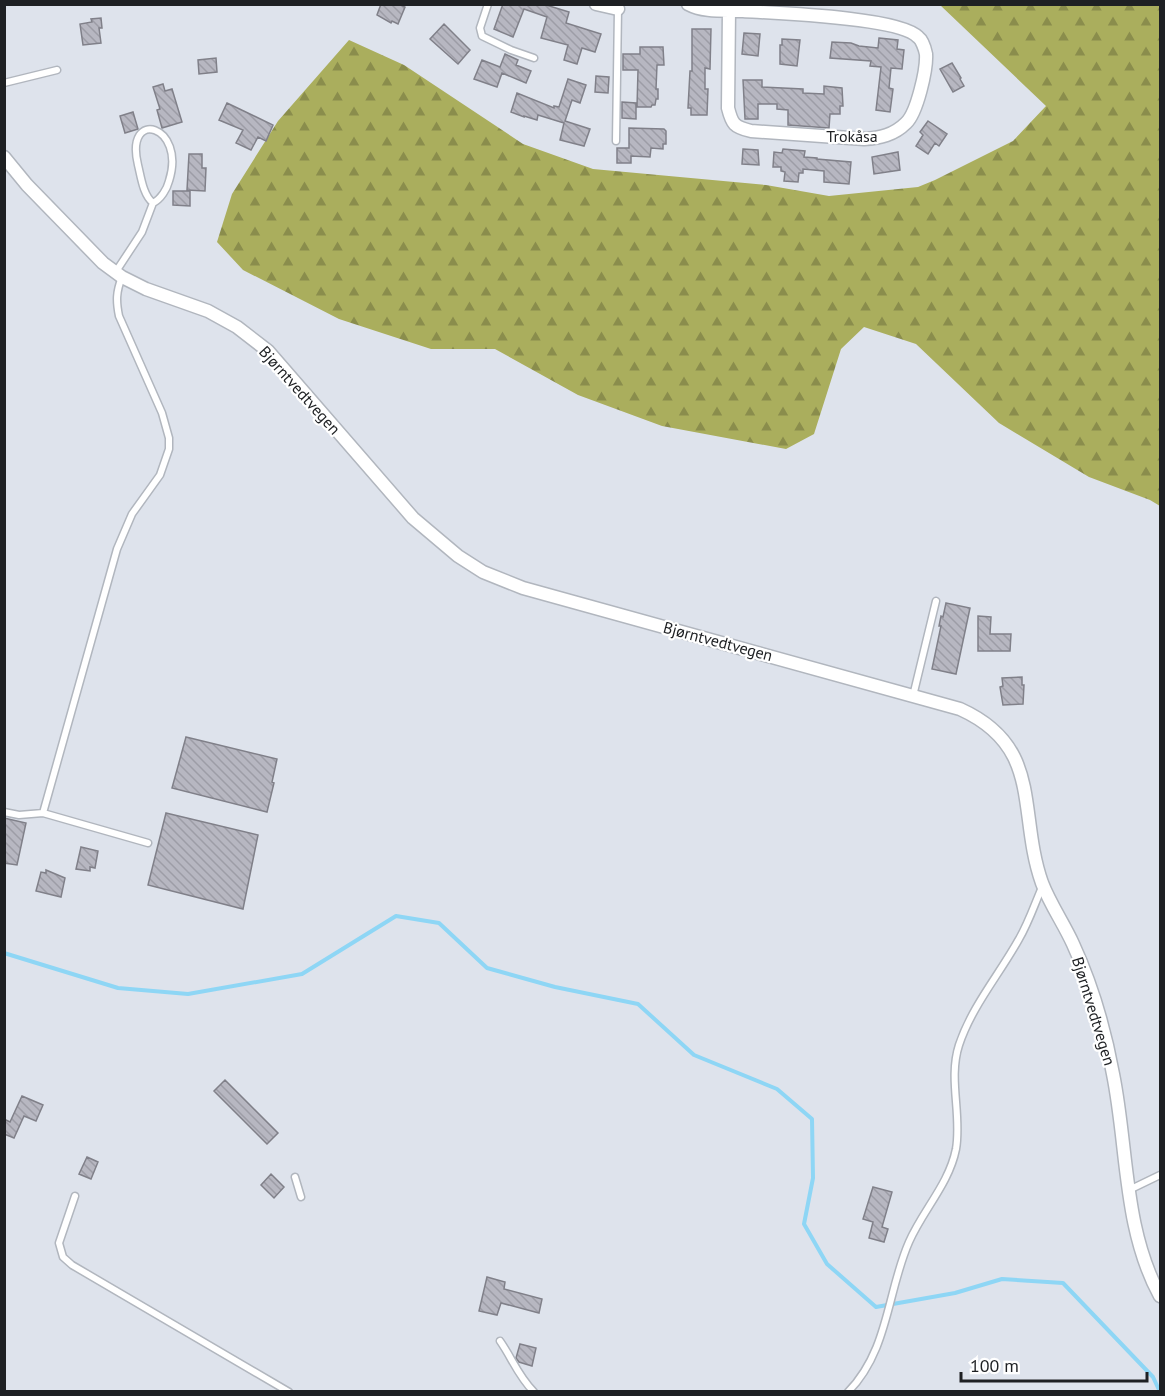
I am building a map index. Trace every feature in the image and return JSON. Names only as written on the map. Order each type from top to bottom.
[{"type":"street","points":[[596,4],[618,9]]},
{"type":"street","name":"Trokåsa","points":[[688,4],[703,10],[729,10],[822,16],[898,26],[909,30],[920,38],[926,53],[916,104],[908,122],[897,131],[882,137],[864,139],[751,131],[739,128],[732,122],[728,108],[729,10]]},
{"type":"street","name":"Bjørntvedtvegen","points":[[4,157],[27,184],[118,275],[146,289],[208,311],[237,327],[268,351],[413,518],[458,556],[483,572],[523,588],[960,709],[992,727],[1013,754],[1025,791],[1032,844],[1043,885],[1085,972],[1113,1075],[1129,1190],[1142,1248],[1149,1273],[1161,1296]]},
{"type":"lane","points":[[488,4],[480,28],[482,36],[534,58]]},
{"type":"lane","points":[[616,141],[618,9]]},
{"type":"lane","points":[[4,83],[57,70]]},
{"type":"lane","points":[[43,813],[117,549],[132,514],[159,475],[169,449],[162,413],[119,316],[116,302],[118,275],[141,232],[153,203],[157,202],[167,187],[172,166],[172,155],[166,137],[156,129],[148,129],[139,135],[135,145],[140,174],[147,195],[153,203]]},
{"type":"lane","points":[[913,696],[936,601]]},
{"type":"lane","points":[[4,812],[19,815],[43,813],[148,843]]},
{"type":"lane","points":[[848,1392],[874,1357],[884,1330],[899,1268],[920,1219],[952,1167],[957,1137],[954,1071],[961,1039],[988,986],[1020,938],[1043,885]]},
{"type":"lane","points":[[1129,1190],[1161,1175]]},
{"type":"lane","points":[[295,1177],[301,1197]]},
{"type":"lane","points":[[75,1196],[58,1243],[63,1257],[72,1265],[289,1392]]},
{"type":"lane","points":[[500,1341],[518,1374],[534,1392]]},
{"type":"green space","points":[[940,5],[1160,5],[1160,506],[1089,477],[999,423],[916,344],[864,327],[841,349],[814,434],[786,449],[662,426],[578,395],[495,349],[431,349],[339,319],[243,270],[217,242],[232,194],[278,121],[349,40],[404,65],[523,144],[593,169],[766,185],[829,196],[918,187],[1013,141],[1046,106]]},
{"type":"building","points":[[381,4],[399,4],[405,7],[398,24],[392,21],[391,23],[377,15]]},
{"type":"building","points":[[503,4],[543,4],[569,12],[566,23],[601,34],[595,52],[582,48],[577,64],[564,60],[568,45],[541,38],[547,17],[524,9],[513,37],[494,29]]},
{"type":"building","points":[[101,18],[102,28],[99,28],[101,43],[83,45],[80,24]]},
{"type":"building","points":[[444,24],[470,50],[458,64],[430,39]]},
{"type":"building","points":[[692,29],[711,29],[710,69],[705,68],[705,89],[708,89],[707,115],[691,115],[691,108],[688,108],[690,71],[692,71]]},
{"type":"building","points":[[744,33],[760,34],[758,56],[742,54]]},
{"type":"building","points":[[879,38],[898,40],[897,49],[904,50],[902,69],[891,68],[889,88],[893,89],[890,112],[876,110],[881,67],[870,66],[871,61],[830,58],[832,42],[878,48]]},
{"type":"building","points":[[782,39],[800,40],[797,66],[780,64]]},
{"type":"building","points":[[640,47],[663,47],[664,65],[657,65],[658,99],[651,107],[637,107],[638,70],[623,70],[623,54],[640,54]]},
{"type":"building","points":[[505,54],[518,60],[516,65],[531,71],[526,83],[502,73],[497,87],[474,79],[482,60],[500,67]]},
{"type":"building","points":[[216,58],[217,72],[199,74],[198,60]]},
{"type":"building","points":[[952,63],[964,86],[953,92],[940,69]]},
{"type":"building","points":[[596,76],[609,77],[608,93],[595,92]]},
{"type":"building","points":[[568,79],[586,85],[580,103],[572,100],[565,121],[590,129],[584,146],[560,140],[564,123],[538,115],[537,120],[511,112],[517,93],[554,108],[554,106],[559,107]]},
{"type":"building","points":[[743,80],[762,80],[762,87],[803,89],[803,93],[824,94],[824,86],[842,88],[843,106],[840,106],[840,114],[830,114],[829,128],[788,125],[788,110],[777,109],[777,104],[758,104],[758,119],[745,119]]},
{"type":"building","points":[[163,84],[165,91],[172,89],[182,122],[162,128],[157,110],[160,109],[153,87]]},
{"type":"building","points":[[622,102],[636,103],[636,119],[622,118]]},
{"type":"building","points":[[227,103],[273,125],[266,141],[258,137],[251,150],[236,143],[243,130],[219,120]]},
{"type":"building","points":[[133,112],[138,129],[125,133],[120,116]]},
{"type":"building","points":[[928,121],[947,134],[939,146],[935,143],[928,154],[916,146],[923,135],[920,132]]},
{"type":"building","points":[[629,128],[664,129],[666,144],[663,144],[663,149],[651,148],[650,157],[631,156],[631,163],[617,163],[617,148],[629,148]]},
{"type":"building","points":[[743,149],[758,150],[759,165],[742,164]]},
{"type":"building","points":[[783,149],[805,151],[804,157],[851,162],[849,184],[824,182],[824,171],[803,169],[803,173],[799,173],[798,182],[784,181],[785,172],[781,171],[781,167],[773,167],[774,152],[782,153]]},
{"type":"building","points":[[898,152],[900,170],[874,174],[872,157]]},
{"type":"building","points":[[189,154],[202,154],[202,168],[206,168],[205,191],[187,190]]},
{"type":"building","points":[[173,191],[190,191],[190,206],[173,205]]},
{"type":"building","points":[[946,603],[970,608],[956,674],[932,669],[941,616],[943,617]]},
{"type":"building","points":[[978,616],[991,617],[990,634],[1011,634],[1010,651],[978,651]]},
{"type":"building","points":[[1022,677],[1023,704],[1003,705],[1000,687],[1003,686],[1002,678]]},
{"type":"building","points":[[186,737],[277,759],[267,812],[172,788]]},
{"type":"building","points":[[166,813],[258,835],[243,909],[148,885]]},
{"type":"building","points":[[4,818],[26,823],[17,865],[4,863]]},
{"type":"building","points":[[81,847],[98,851],[95,868],[90,867],[90,871],[76,869]]},
{"type":"building","points":[[46,870],[65,878],[61,897],[36,891],[41,872],[46,873]]},
{"type":"building","points":[[225,1080],[278,1133],[267,1144],[214,1091]]},
{"type":"building","points":[[22,1096],[43,1105],[36,1121],[24,1116],[14,1138],[4,1134],[4,1119],[10,1122]]},
{"type":"building","points":[[87,1157],[98,1162],[91,1179],[79,1174]]},
{"type":"building","points":[[271,1174],[284,1187],[274,1198],[261,1185]]},
{"type":"building","points":[[873,1187],[892,1192],[882,1227],[888,1229],[884,1242],[869,1238],[873,1222],[863,1219]]},
{"type":"building","points":[[487,1277],[505,1282],[504,1289],[542,1299],[539,1313],[501,1303],[497,1315],[479,1311]]},
{"type":"building","points":[[520,1344],[536,1348],[532,1366],[519,1362],[516,1358]]},
{"type":"waterway","points":[[4,953],[118,988],[188,994],[302,974],[396,916],[439,923],[487,968],[555,987],[638,1004],[694,1055],[777,1089],[812,1119],[813,1178],[804,1224],[827,1264],[876,1307],[955,1293],[1002,1279],[1063,1283],[1153,1377],[1160,1392]]}]
